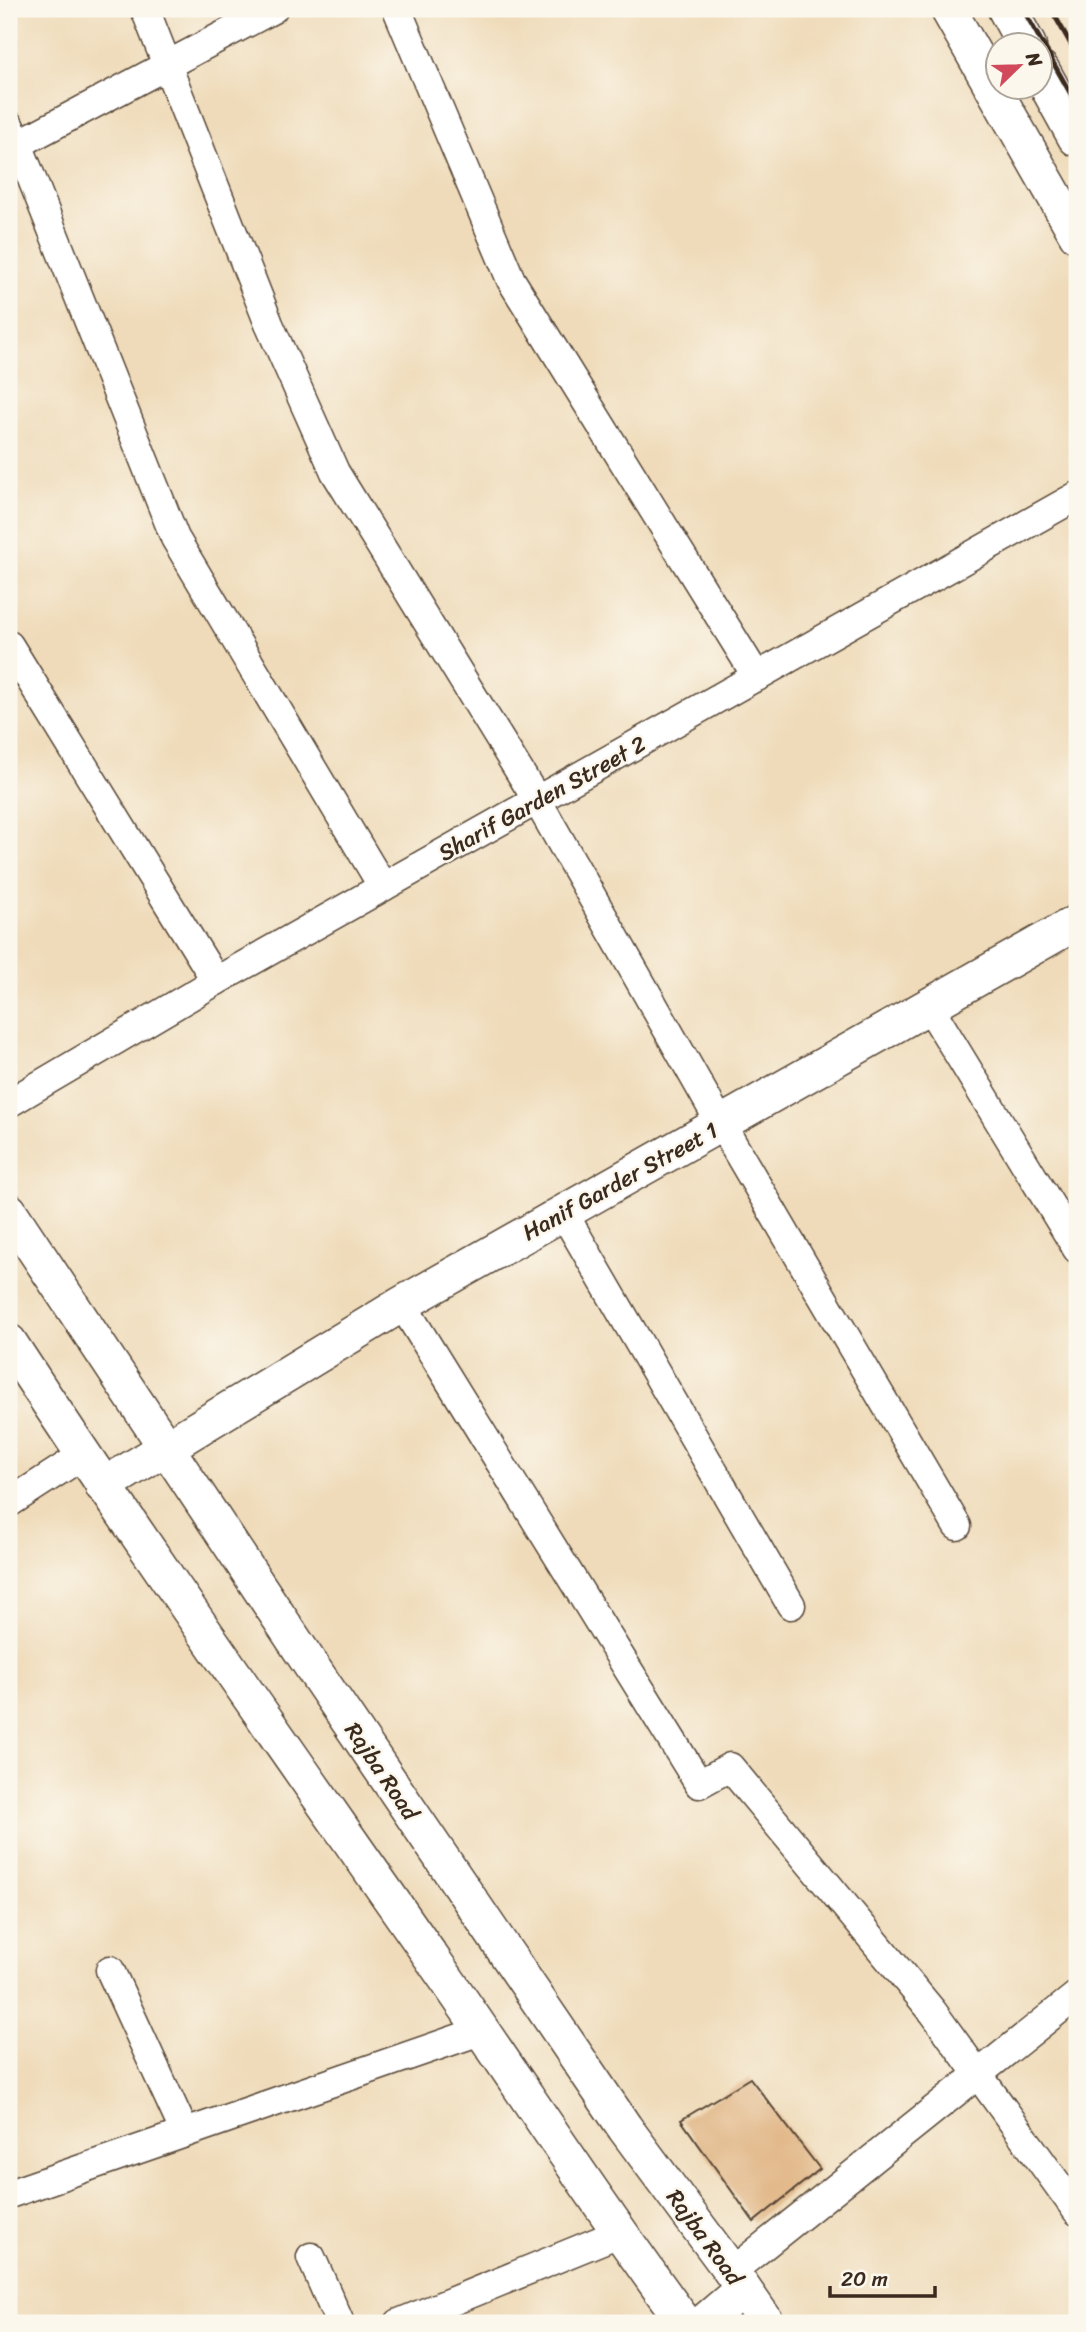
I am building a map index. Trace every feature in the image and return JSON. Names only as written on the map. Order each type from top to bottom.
[{"type":"main road","points":[[1007,9],[1019,32]]},
{"type":"main road","points":[[1054,94],[1077,137]]},
{"type":"street","points":[[145,9],[269,324],[335,472],[537,800],[721,1124],[957,1527]]},
{"type":"street","points":[[273,9],[166,65],[12,139],[175,538],[383,887]]},
{"type":"street","points":[[397,9],[511,280],[757,677]]},
{"type":"street","points":[[948,9],[1077,235]]},
{"type":"street","name":"Sharif Garden Street 2","points":[[9,1103],[216,981],[1077,496]]},
{"type":"street","points":[[9,645],[216,981]]},
{"type":"street","name":"Hanif Garder Street 1","points":[[103,1486],[402,1304],[1077,922]]},
{"type":"street","points":[[929,1006],[1077,1249]]},
{"type":"street","name":"Rajba Road","points":[[9,1211],[318,1676],[625,2128],[767,2323]]},
{"type":"street","points":[[563,1212],[791,1605]]},
{"type":"street","points":[[402,1304],[699,1784],[730,1766],[933,2012],[1077,2211]]},
{"type":"street","points":[[9,1342],[103,1486],[483,2030],[619,2234],[685,2323]]},
{"type":"street","points":[[9,1503],[83,1455]]},
{"type":"street","points":[[110,1970],[185,2133]]},
{"type":"street","points":[[703,2323],[737,2280],[977,2074],[1077,1995]]},
{"type":"street","points":[[10,2188],[185,2133],[483,2030]]},
{"type":"street","points":[[399,2323],[619,2234]]},
{"type":"street","points":[[311,2257],[340,2323]]},
{"type":"building","points":[[750,2078],[820,2169],[754,2222],[681,2120]]},
{"type":"railway","points":[[1023,9],[1077,105]]},
{"type":"railway","points":[[1051,9],[1077,55]]}]
